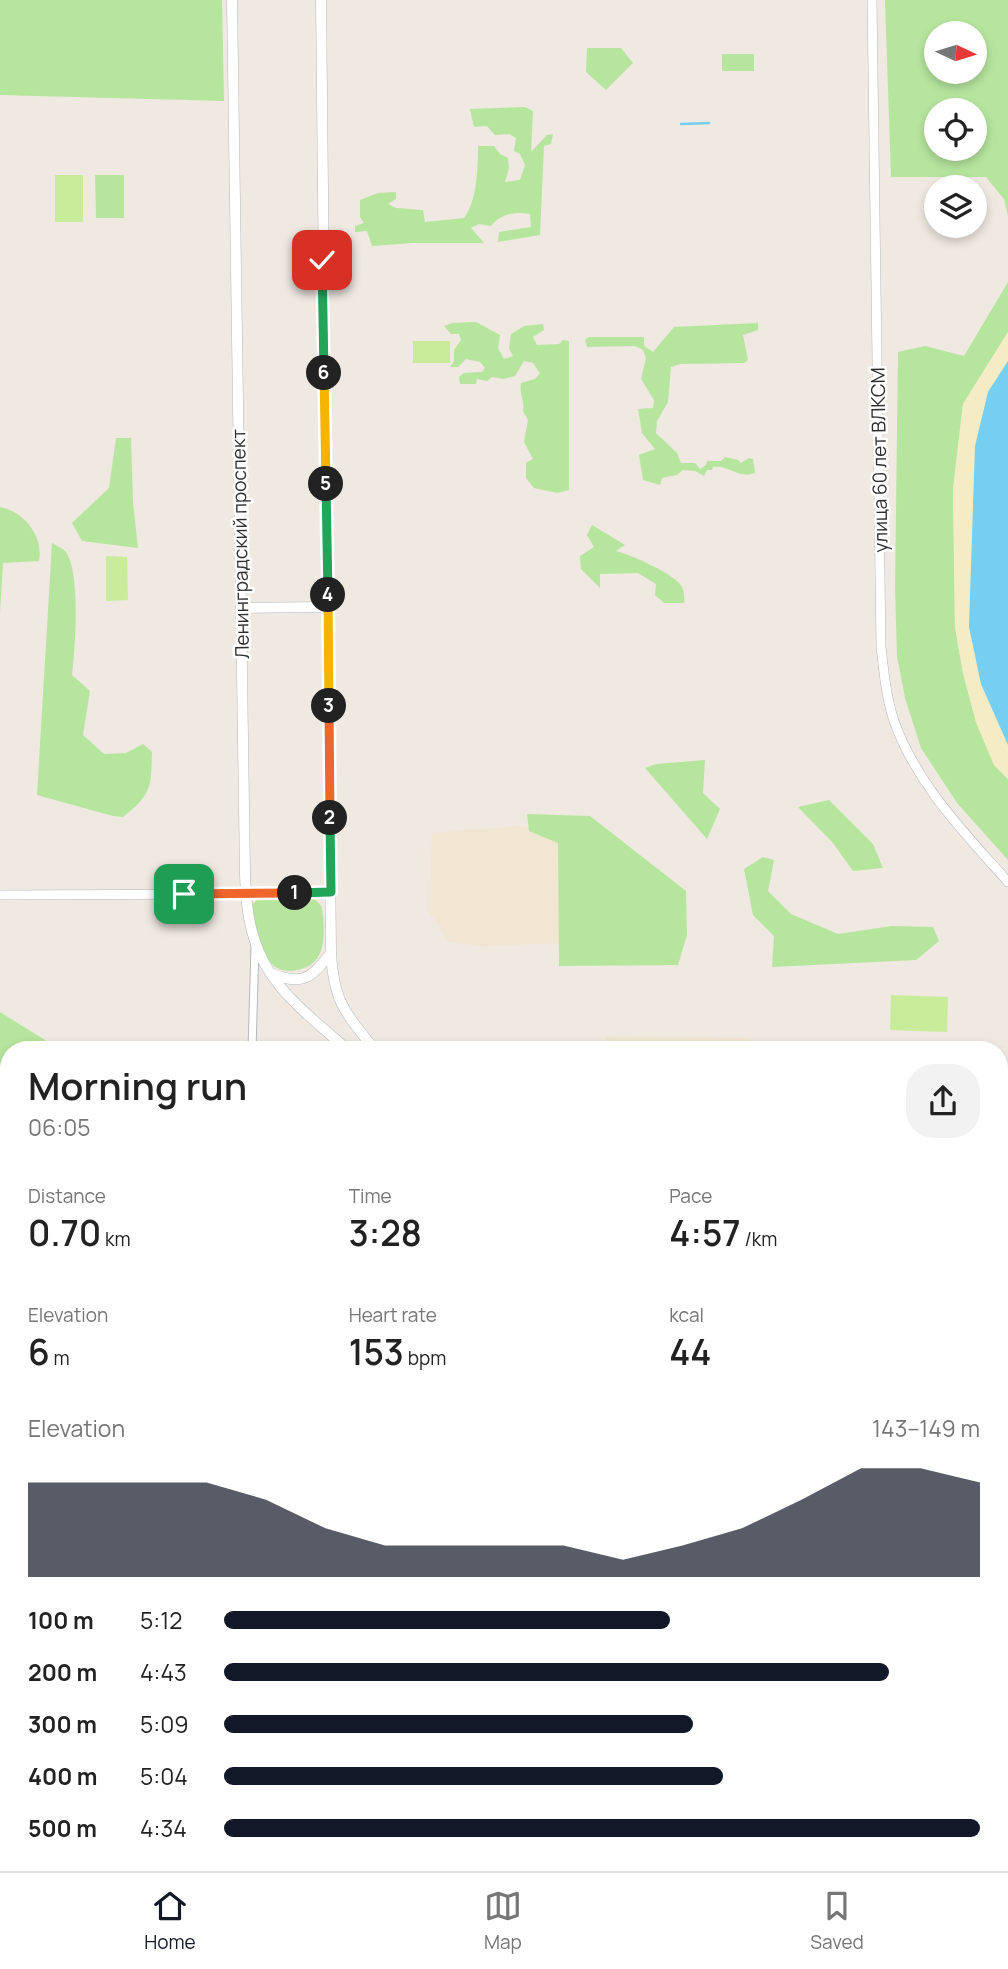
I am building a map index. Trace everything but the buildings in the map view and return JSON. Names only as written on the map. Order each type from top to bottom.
[{"type":"main road","name":"Ленинградский проспект","points":[[232,0],[245,894],[248,923],[255,946],[269,973],[297,1006],[338,1041]]},
{"type":"main road","points":[[321,0],[331,953],[333,984],[345,1012],[368,1041]]},
{"type":"main road","points":[[241,608],[328,607]]},
{"type":"main road","points":[[245,894],[331,892]]},
{"type":"main road","points":[[269,973],[293,981],[305,978],[315,973],[331,953]]},
{"type":"street","name":"улица 60 лет ВЛКСМ","points":[[872,0],[881,647],[886,687],[897,726],[912,761],[933,796],[1008,882]]},
{"type":"street","points":[[0,895],[245,894]]},
{"type":"street","points":[[252,1041],[255,946]]},
{"type":"shaded area","points":[[518,826],[597,836],[570,943],[482,946],[449,942],[429,911],[432,833]]},
{"type":"shaded area","points":[[606,1036],[744,1038],[756,1041],[606,1041]]},
{"type":"green space","points":[[0,0],[222,0],[224,101],[0,95]]},
{"type":"green space","points":[[885,0],[1008,0],[1008,216],[1004,199],[987,175],[891,177]]},
{"type":"green space","points":[[587,48],[621,48],[633,63],[606,90],[586,72]]},
{"type":"green space","points":[[722,54],[754,54],[754,71],[722,71]]},
{"type":"green space","points":[[525,107],[533,111],[531,152],[547,135],[553,134],[551,144],[544,146],[540,235],[498,242],[499,232],[531,227],[530,214],[519,213],[503,216],[491,226],[479,224],[471,228],[484,243],[372,246],[367,231],[355,232],[355,226],[364,223],[360,217],[360,200],[378,193],[396,192],[396,199],[388,204],[396,208],[423,210],[425,222],[464,218],[474,194],[478,146],[494,146],[500,154],[508,158],[509,168],[505,182],[520,180],[525,165],[520,154],[514,151],[516,138],[509,134],[495,135],[487,126],[474,127],[470,109]]},
{"type":"green space","points":[[55,175],[83,175],[83,222],[55,222]]},
{"type":"green space","points":[[95,175],[124,175],[124,218],[96,218]]},
{"type":"green space","points":[[1008,282],[1008,332],[963,404],[953,489],[955,627],[963,673],[976,722],[994,765],[1008,779],[1008,860],[957,803],[921,748],[905,698],[897,656],[895,589],[898,352],[925,346],[964,356]]},
{"type":"green space","points":[[476,322],[500,335],[498,348],[504,359],[513,356],[509,348],[511,334],[524,326],[543,324],[544,330],[533,337],[537,345],[569,341],[569,490],[557,493],[534,488],[526,478],[526,463],[533,459],[524,442],[528,420],[523,411],[521,383],[535,379],[540,373],[533,363],[524,361],[515,376],[503,379],[492,377],[487,381],[477,379],[476,384],[460,384],[459,377],[464,373],[482,372],[485,368],[480,362],[466,359],[458,367],[450,367],[454,361],[454,350],[461,340],[459,334],[451,334],[444,326]]},
{"type":"green space","points":[[758,323],[758,330],[743,335],[748,360],[744,363],[680,364],[671,367],[668,402],[657,421],[656,433],[677,453],[681,463],[695,463],[700,469],[707,461],[721,461],[725,457],[741,463],[749,458],[753,459],[755,473],[743,474],[713,467],[712,470],[707,470],[704,476],[695,471],[683,470],[677,475],[662,478],[660,485],[643,480],[639,455],[655,449],[642,433],[638,409],[653,408],[654,400],[641,379],[646,358],[643,350],[635,346],[587,347],[585,340],[589,337],[644,337],[644,346],[653,352],[674,327]]},
{"type":"green space","points":[[413,341],[450,341],[450,363],[413,363]]},
{"type":"green space","points":[[116,438],[131,438],[138,548],[82,541],[72,523],[109,488]]},
{"type":"green space","points":[[0,507],[17,514],[30,526],[40,552],[39,561],[3,563],[0,613]]},
{"type":"green space","points":[[592,525],[625,545],[616,551],[673,578],[683,589],[684,603],[664,603],[655,595],[656,584],[638,573],[600,574],[600,588],[581,569],[580,556],[594,547],[587,535]]},
{"type":"green space","points":[[52,543],[66,552],[74,577],[76,612],[72,675],[90,691],[83,735],[104,754],[126,753],[143,744],[152,752],[150,782],[145,796],[123,817],[37,795]]},
{"type":"green space","points":[[106,556],[127,557],[128,600],[106,601]]},
{"type":"green space","points":[[705,760],[703,793],[720,809],[707,839],[645,768],[656,764]]},
{"type":"green space","points":[[829,800],[873,844],[883,868],[853,871],[833,843],[798,807]]},
{"type":"green space","points":[[527,814],[590,816],[686,891],[687,935],[678,965],[559,966],[558,843],[529,831]]},
{"type":"green space","points":[[763,857],[774,860],[768,891],[791,914],[838,934],[892,926],[933,927],[939,941],[916,960],[772,967],[774,936],[753,915],[744,869]]},
{"type":"green space","points":[[308,896],[321,906],[324,931],[321,951],[310,965],[285,971],[268,960],[263,951],[251,907],[258,898]]},
{"type":"green space","points":[[891,995],[948,997],[947,1032],[890,1030]]},
{"type":"green space","points":[[0,1012],[47,1041],[0,1041]]},
{"type":"sand","points":[[1008,332],[1008,361],[988,392],[981,684],[1008,745],[1008,779],[994,765],[976,722],[963,673],[955,627],[953,489],[963,404]]},
{"type":"water","points":[[1008,361],[1008,745],[981,684],[969,627],[975,446],[988,392]]},
{"type":"waterway","points":[[681,124],[709,123]]},
{"type":"route","points":[[184,894],[331,892],[322,260]]}]
